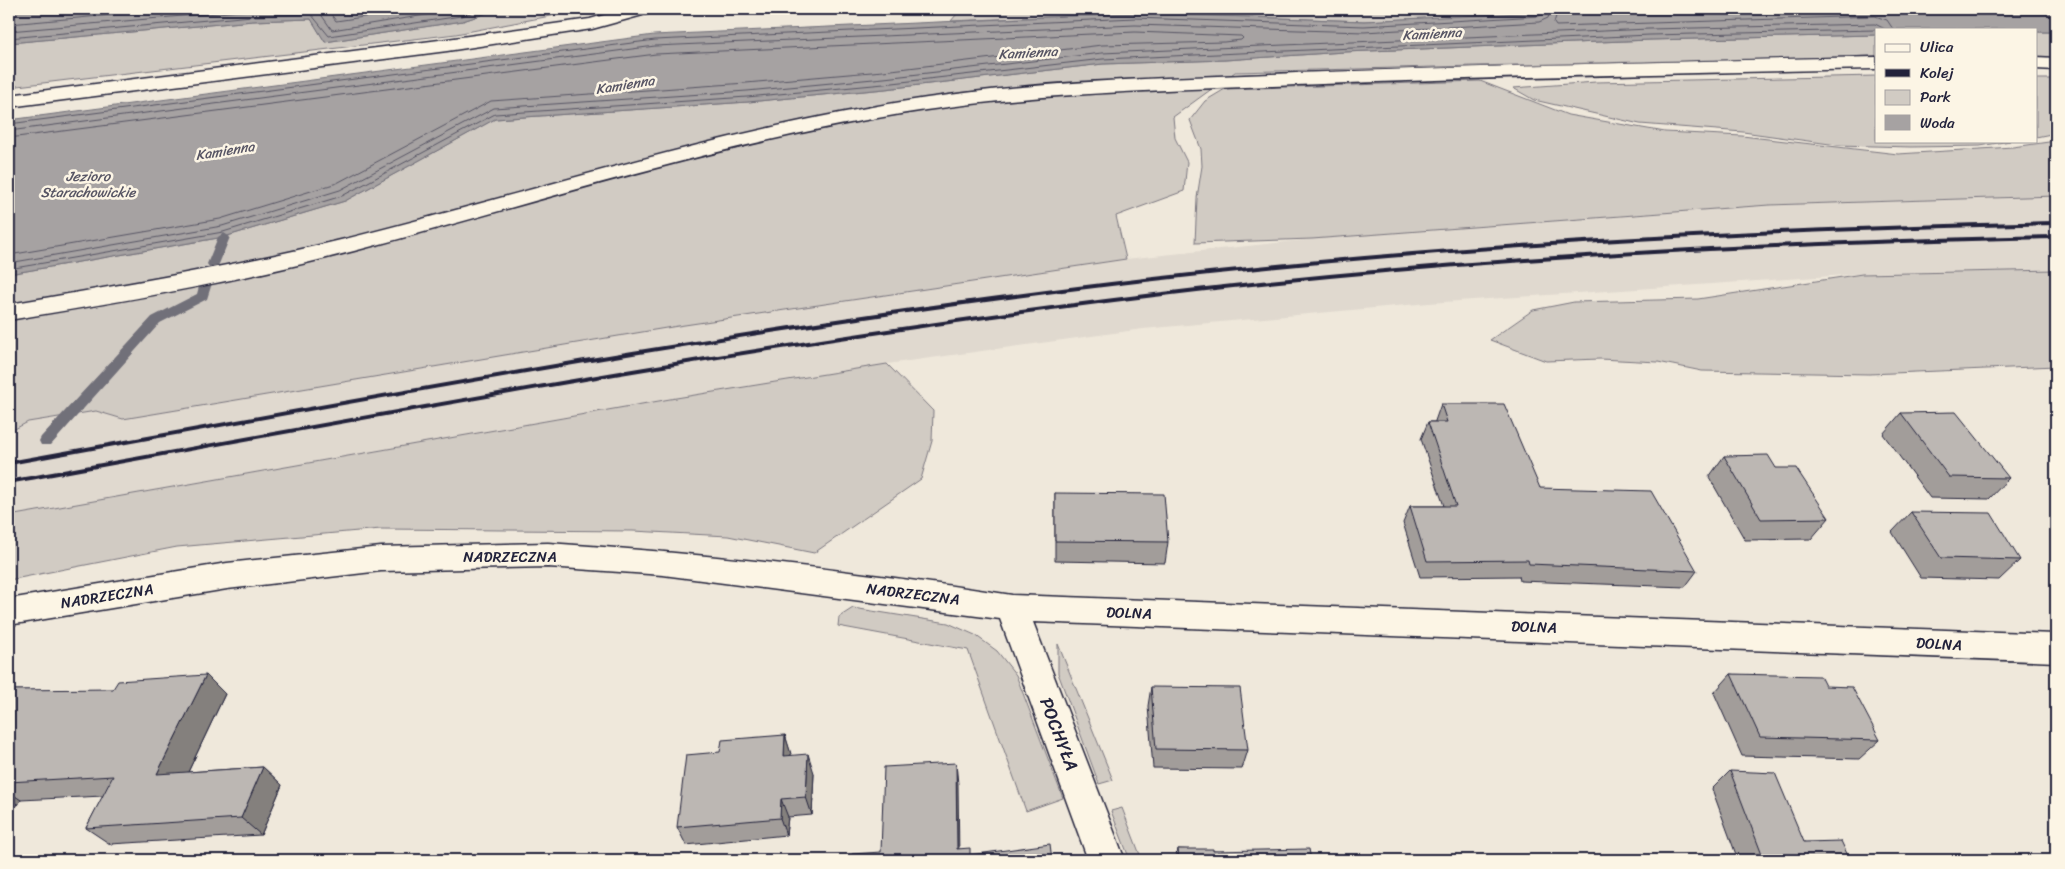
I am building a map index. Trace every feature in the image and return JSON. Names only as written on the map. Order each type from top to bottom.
[{"type":"street","points":[[9,102],[447,45],[592,24],[644,9]]},
{"type":"street","points":[[9,312],[187,281],[336,248],[673,158],[837,120],[928,104],[1054,90],[1141,85],[1502,71],[1875,63]]},
{"type":"street","points":[[2038,63],[2056,64]]},
{"type":"street","name":"NADRZECZNA","points":[[9,612],[227,576],[381,559],[548,555],[663,563],[956,599],[1012,608]]},
{"type":"street","name":"DOLNA","points":[[1012,608],[1685,632],[2056,648]]},
{"type":"street","name":"POCHYŁA","points":[[1012,608],[1106,860]]},
{"type":"shaded area","points":[[2056,196],[2056,270],[1862,274],[1429,303],[1143,329],[887,364],[670,399],[9,516],[9,432],[28,422],[96,411],[123,419],[678,326],[1126,259],[1312,239],[1769,205]]},
{"type":"green space","points":[[499,9],[587,9],[456,34],[9,87],[9,43],[253,21],[311,19],[325,42],[463,21]]},
{"type":"green space","points":[[961,9],[1625,9],[1364,21],[1135,13],[951,21]]},
{"type":"green space","points":[[2038,32],[2056,32],[2056,59],[2038,58]]},
{"type":"green space","points":[[1875,35],[1875,56],[1235,72],[1173,117],[1175,138],[1187,162],[1184,191],[1116,216],[1126,259],[678,326],[123,419],[96,411],[28,422],[9,432],[9,274],[224,237],[345,201],[495,119],[748,102],[885,89],[1103,64],[1650,40]]},
{"type":"green space","points":[[1875,76],[1875,142],[2004,142],[1980,146],[1837,145],[1743,132],[1640,124],[1534,100],[1513,88],[1596,82]]},
{"type":"green space","points":[[2038,79],[2056,79],[2056,133],[2038,137]]},
{"type":"green space","points":[[1480,81],[1568,115],[1665,132],[1742,136],[1898,154],[2013,147],[2056,141],[2056,196],[1769,205],[1312,239],[1195,243],[1197,198],[1202,166],[1201,149],[1190,120],[1205,101],[1225,89]]},
{"type":"green space","points":[[2056,270],[2056,366],[1869,374],[1702,371],[1658,362],[1600,359],[1546,361],[1490,340],[1533,310],[1574,302],[1698,299],[1862,274]]},
{"type":"green space","points":[[887,364],[933,411],[932,441],[921,479],[814,553],[728,536],[633,531],[381,529],[177,547],[9,580],[9,516],[670,399]]},
{"type":"green space","points":[[853,608],[948,623],[975,635],[997,651],[1016,675],[1063,798],[1026,811],[968,650],[838,626],[839,617]]},
{"type":"green space","points":[[1058,644],[1113,780],[1099,784],[1058,673]]},
{"type":"green space","points":[[1122,808],[1142,860],[1130,860],[1111,811]]},
{"type":"water","points":[[9,9],[499,9],[463,21],[325,42],[311,19],[253,21],[9,43]]},
{"type":"water","name":"Jezioro Starachowickie","points":[[1599,9],[2056,9],[2056,32],[2038,32],[2038,28],[1875,28],[1875,35],[1650,40],[1103,64],[885,89],[748,102],[495,119],[345,201],[224,237],[9,274],[9,120],[654,35],[1135,13],[1364,21]]},
{"type":"building","points":[[1441,404],[1504,404],[1540,488],[1651,491],[1697,571],[1529,564],[1528,560],[1427,561],[1410,506],[1456,506],[1428,422],[1447,422]]},
{"type":"building","points":[[1956,412],[2009,478],[1949,477],[1901,413]]},
{"type":"building","points":[[1768,455],[1776,468],[1796,468],[1829,518],[1761,519],[1724,456]]},
{"type":"building","points":[[1055,493],[1164,494],[1168,542],[1055,541]]},
{"type":"building","points":[[1911,512],[1991,513],[2020,560],[1941,558]]},
{"type":"building","points":[[1731,674],[1820,676],[1825,686],[1852,687],[1880,740],[1760,737]]},
{"type":"building","points":[[206,675],[157,774],[263,767],[241,818],[86,828],[113,776],[9,782],[9,690],[113,689],[118,681]]},
{"type":"building","points":[[1151,687],[1240,688],[1248,750],[1156,749]]},
{"type":"building","points":[[785,735],[784,756],[808,754],[806,797],[781,799],[780,818],[677,827],[686,755],[720,752],[722,740]]},
{"type":"building","points":[[956,763],[957,849],[970,848],[970,855],[1050,844],[1052,860],[852,860],[852,854],[881,852],[884,767]]},
{"type":"building","points":[[1730,771],[1775,773],[1804,842],[1841,841],[1850,860],[1764,860]]},
{"type":"building","points":[[1178,849],[1213,849],[1213,851],[1309,849],[1311,860],[1179,860]]},
{"type":"waterway","points":[[213,264],[224,237]]},
{"type":"waterway","points":[[46,441],[156,320],[203,296],[206,283]]},
{"type":"railway","points":[[9,463],[576,362],[718,339],[1002,298],[1145,280],[1372,257],[1486,248],[1714,235],[2056,223]]},
{"type":"railway","points":[[9,482],[453,402],[750,352],[899,329],[1197,290],[1304,278],[1626,253],[1841,243],[2056,237]]},
{"type":"water label","name":"Kamienna","points":[[1432,34]]},
{"type":"water label","name":"Kamienna","points":[[1028,53]]},
{"type":"water label","name":"Kamienna","points":[[625,85]]},
{"type":"water label","name":"Kamienna","points":[[225,151]]}]
